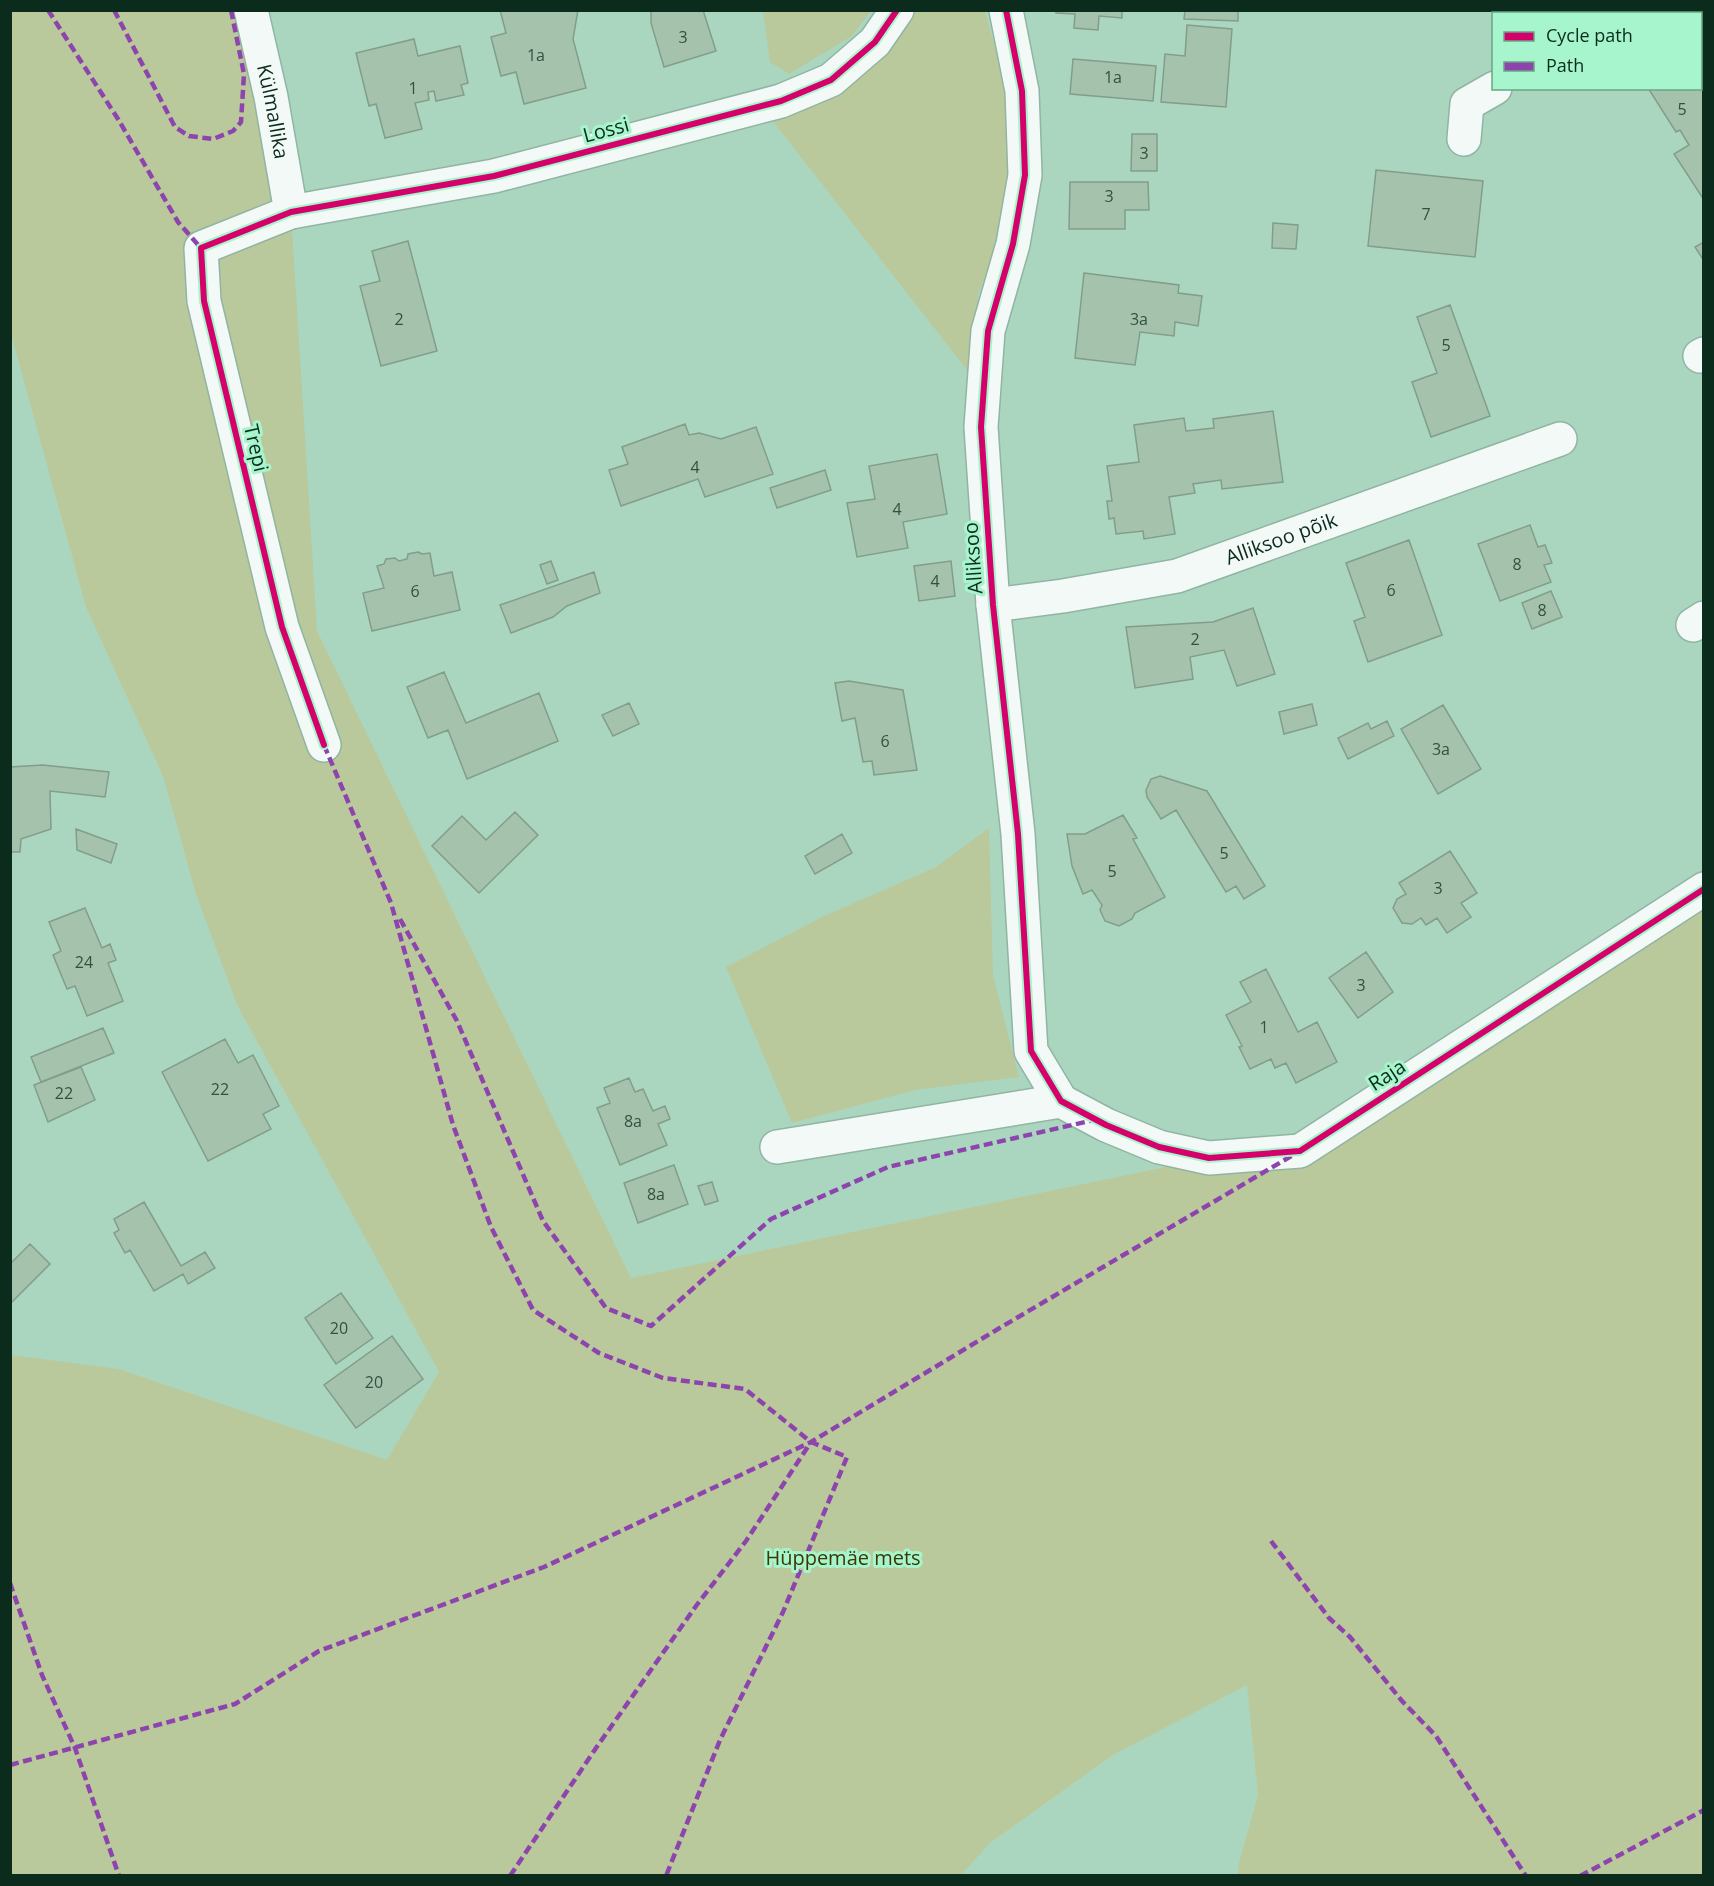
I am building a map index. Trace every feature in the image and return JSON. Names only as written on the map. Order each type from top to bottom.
[{"type":"street","name":"Külmallika","points":[[251,10],[271,97],[291,212]]},
{"type":"street","name":"Lossi","points":[[291,212],[494,176],[781,101],[831,80],[875,42],[897,10]]},
{"type":"street","name":"Alliksoo","points":[[1006,10],[1022,91],[1025,174],[1013,244],[988,332],[981,427],[993,605],[1018,834],[1031,1051],[1061,1101]]},
{"type":"street","points":[[1464,139],[1467,104],[1492,90]]},
{"type":"street","name":"Trepi","points":[[291,212],[201,248],[204,301],[282,627],[324,745]]},
{"type":"street","name":"Alliksoo põik","points":[[993,605],[1063,596],[1177,576],[1560,439]]},
{"type":"street","name":"Raja","points":[[1061,1101],[1106,1125],[1159,1147],[1209,1158],[1300,1151],[1704,889]]},
{"type":"street","points":[[777,1147],[1061,1101]]},
{"type":"green space","points":[[763,10],[871,11],[852,36],[789,74],[770,62]]},
{"type":"green space","name":"Hüppemäe mets","points":[[11,11],[251,11],[291,212],[317,631],[631,1278],[1209,1158],[1300,1151],[1703,889],[1703,1875],[1238,1875],[1239,1863],[1258,1795],[1247,1685],[1113,1755],[990,1843],[961,1875],[11,1876],[11,1355],[119,1369],[387,1460],[439,1372],[237,1005],[196,894],[163,776],[86,607],[11,334]]},
{"type":"green space","points":[[909,11],[985,11],[1008,95],[1014,163],[1007,213],[978,295],[970,374],[772,120]]},
{"type":"green space","points":[[989,828],[993,975],[1019,1077],[915,1090],[792,1123],[726,967],[822,917],[936,867]]},
{"type":"building","points":[[500,10],[578,10],[573,39],[586,88],[524,104],[516,72],[501,76],[491,37],[506,33]]},
{"type":"building","points":[[651,10],[703,10],[716,51],[664,67],[651,23]]},
{"type":"building","points":[[1056,10],[1122,10],[1122,18],[1099,16],[1098,30],[1074,28],[1075,14],[1056,13]]},
{"type":"building","points":[[1185,10],[1238,10],[1238,21],[1184,19]]},
{"type":"building","points":[[1187,25],[1232,29],[1226,107],[1161,102],[1165,54],[1185,56]]},
{"type":"building","points":[[1704,34],[1704,200],[1674,154],[1689,145],[1680,130],[1676,132],[1649,90],[1702,90],[1702,35]]},
{"type":"building","points":[[414,39],[418,56],[460,46],[468,83],[461,85],[464,95],[436,101],[434,91],[428,92],[429,100],[415,103],[422,129],[385,138],[376,104],[369,106],[356,53]]},
{"type":"building","points":[[1073,59],[1156,66],[1153,101],[1070,94]]},
{"type":"building","points":[[1132,134],[1157,134],[1157,171],[1131,171]]},
{"type":"building","points":[[1376,170],[1483,181],[1475,257],[1368,246]]},
{"type":"building","points":[[1070,182],[1148,182],[1149,210],[1125,210],[1125,229],[1069,229]]},
{"type":"building","points":[[1273,223],[1298,225],[1296,249],[1272,248]]},
{"type":"building","points":[[408,241],[437,351],[381,366],[360,286],[380,281],[372,251]]},
{"type":"building","points":[[1704,242],[1704,261],[1695,247]]},
{"type":"building","points":[[1084,273],[1179,285],[1178,293],[1202,296],[1198,326],[1175,322],[1174,336],[1140,332],[1135,365],[1075,358]]},
{"type":"building","points":[[1450,305],[1490,416],[1431,437],[1412,382],[1437,373],[1417,317]]},
{"type":"building","points":[[1273,411],[1283,482],[1222,489],[1221,480],[1193,484],[1195,493],[1169,497],[1175,534],[1144,539],[1143,531],[1116,534],[1114,518],[1109,519],[1107,501],[1112,501],[1107,466],[1139,462],[1134,425],[1184,418],[1186,431],[1214,428],[1213,419]]},
{"type":"building","points":[[685,424],[689,435],[699,433],[721,439],[756,427],[773,474],[705,497],[698,479],[621,506],[609,470],[628,464],[622,447]]},
{"type":"building","points":[[937,454],[947,514],[903,522],[908,548],[857,557],[847,503],[875,499],[869,466]]},
{"type":"building","points":[[825,470],[831,490],[777,508],[770,488]]},
{"type":"building","points":[[1530,525],[1538,547],[1545,545],[1552,563],[1544,565],[1551,582],[1500,601],[1478,544]]},
{"type":"building","points":[[1409,540],[1442,635],[1368,662],[1354,621],[1365,617],[1346,563]]},
{"type":"building","points":[[430,553],[434,576],[452,572],[460,610],[372,631],[363,593],[384,588],[377,566],[384,564],[386,559],[395,558],[399,561],[407,559],[408,554]]},
{"type":"building","points":[[551,561],[558,580],[547,584],[540,565]]},
{"type":"building","points":[[951,561],[955,596],[919,601],[914,566]]},
{"type":"building","points":[[594,572],[600,593],[567,606],[553,617],[511,633],[500,605]]},
{"type":"building","points":[[1551,591],[1562,617],[1532,629],[1522,603]]},
{"type":"building","points":[[1253,608],[1275,674],[1237,686],[1224,650],[1190,657],[1193,679],[1135,688],[1126,627],[1213,622]]},
{"type":"building","points":[[444,672],[466,723],[539,693],[558,741],[467,779],[448,730],[428,738],[407,687]]},
{"type":"building","points":[[849,681],[903,690],[917,770],[874,775],[872,761],[863,762],[855,718],[842,721],[835,683]]},
{"type":"building","points":[[629,703],[639,724],[613,736],[602,715]]},
{"type":"building","points":[[1312,704],[1317,725],[1284,734],[1279,712]]},
{"type":"building","points":[[1443,705],[1481,769],[1438,794],[1401,729]]},
{"type":"building","points":[[1387,721],[1394,736],[1348,759],[1338,738],[1368,723],[1371,729]]},
{"type":"building","points":[[43,765],[109,772],[105,797],[50,791],[51,829],[21,839],[20,852],[10,852],[10,767]]},
{"type":"building","points":[[1160,776],[1207,791],[1265,886],[1244,899],[1236,886],[1226,892],[1176,810],[1161,819],[1147,797],[1146,790],[1151,779]]},
{"type":"building","points":[[515,812],[538,835],[479,893],[432,846],[462,816],[486,840]]},
{"type":"building","points":[[1123,815],[1137,838],[1133,839],[1165,897],[1135,913],[1132,919],[1119,926],[1105,921],[1100,910],[1102,905],[1092,890],[1083,894],[1072,866],[1067,834],[1085,834]]},
{"type":"building","points":[[76,829],[117,844],[111,863],[77,850]]},
{"type":"building","points":[[842,834],[852,853],[815,874],[805,856]]},
{"type":"building","points":[[1450,851],[1477,893],[1461,903],[1471,917],[1447,933],[1437,918],[1426,925],[1421,918],[1412,924],[1402,923],[1393,908],[1397,899],[1406,894],[1399,883]]},
{"type":"building","points":[[85,908],[102,948],[110,944],[116,960],[108,963],[123,1001],[87,1016],[75,986],[67,989],[53,955],[61,951],[49,922]]},
{"type":"building","points":[[1366,952],[1393,992],[1358,1018],[1329,978]]},
{"type":"building","points":[[1266,969],[1298,1032],[1317,1022],[1337,1062],[1296,1083],[1286,1063],[1275,1068],[1271,1059],[1250,1069],[1239,1047],[1242,1046],[1226,1015],[1251,1002],[1240,982]]},
{"type":"building","points":[[103,1028],[114,1053],[41,1082],[31,1057]]},
{"type":"building","points":[[225,1039],[238,1063],[253,1055],[279,1106],[263,1114],[271,1129],[208,1161],[162,1072]]},
{"type":"building","points":[[81,1067],[95,1100],[48,1122],[34,1085]]},
{"type":"building","points":[[629,1078],[635,1092],[643,1089],[653,1111],[665,1106],[670,1119],[658,1124],[667,1145],[620,1165],[597,1108],[610,1103],[604,1088]]},
{"type":"building","points":[[674,1165],[688,1204],[638,1223],[624,1183]]},
{"type":"building","points":[[712,1182],[718,1201],[705,1205],[698,1186]]},
{"type":"building","points":[[144,1202],[181,1266],[205,1252],[215,1268],[188,1284],[183,1274],[154,1291],[130,1250],[125,1253],[114,1233],[119,1230],[114,1219]]},
{"type":"building","points":[[30,1244],[50,1264],[10,1304],[10,1264]]},
{"type":"building","points":[[341,1293],[373,1338],[336,1364],[305,1318]]},
{"type":"building","points":[[392,1336],[423,1379],[356,1428],[324,1385]]},
{"type":"marked path","points":[[48,10],[118,119],[178,222],[201,248]]},
{"type":"marked path","points":[[114,10],[175,127],[189,136],[213,139],[233,131],[241,122],[244,74],[231,10]]},
{"type":"marked path","points":[[324,745],[391,903],[453,1125],[491,1227],[533,1310],[599,1353],[663,1378],[745,1389],[811,1442],[847,1457],[783,1612],[720,1740],[666,1876]]},
{"type":"marked path","points":[[400,919],[457,1021],[543,1221],[606,1308],[651,1326],[771,1219],[888,1167],[1094,1120]]},
{"type":"marked path","points":[[10,1765],[235,1704],[319,1651],[544,1567],[811,1442],[1293,1155]]},
{"type":"marked path","points":[[510,1876],[696,1606],[746,1541],[811,1442]]},
{"type":"marked path","points":[[1271,1541],[1329,1618],[1350,1637],[1402,1701],[1436,1736],[1526,1876]]},
{"type":"marked path","points":[[10,1583],[42,1675],[75,1748],[119,1876]]},
{"type":"marked path","points":[[1580,1876],[1704,1810]]},
{"type":"cycle path","points":[[324,745],[282,627],[204,301],[201,248],[291,212],[494,176],[781,101],[831,80],[875,42],[897,10]]},
{"type":"cycle path","points":[[1006,10],[1022,91],[1025,175],[1013,244],[988,331],[981,427],[993,605],[1018,834],[1031,1051],[1061,1101],[1106,1125],[1159,1147],[1209,1158],[1300,1151],[1704,889]]}]
